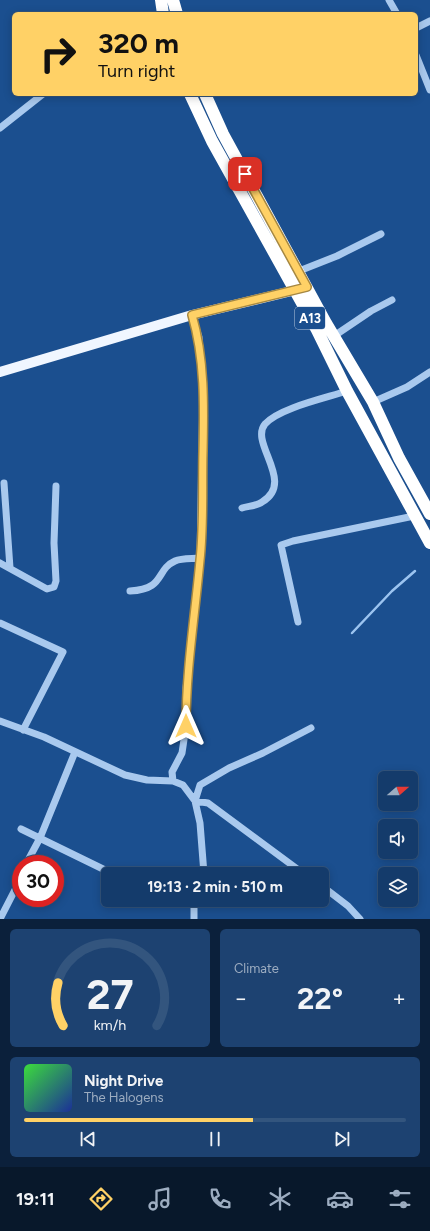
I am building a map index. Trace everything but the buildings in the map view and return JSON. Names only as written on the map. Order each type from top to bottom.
[{"type":"highway","points":[[166,3],[175,12]]},
{"type":"highway","name":"A13","points":[[191,96],[212,141],[295,290],[347,391],[430,543]]},
{"type":"highway","name":"A13","points":[[206,96],[223,134],[334,336],[373,402],[399,458],[430,514]]},
{"type":"main road","points":[[0,372],[192,315],[307,287]]},
{"type":"street","points":[[389,0],[395,12]]},
{"type":"street","points":[[418,27],[430,21]]},
{"type":"street","points":[[418,60],[430,90]]},
{"type":"street","points":[[0,128],[40,96]]},
{"type":"street","points":[[299,271],[337,256],[381,234]]},
{"type":"street","points":[[334,336],[371,311],[392,300]]},
{"type":"street","points":[[173,782],[172,772],[182,753],[186,726],[186,688],[200,558],[203,392],[198,337],[192,315]]},
{"type":"street","points":[[373,402],[407,387],[430,372]]},
{"type":"street","points":[[242,508],[261,503],[270,497],[274,488],[270,460],[262,437],[264,425],[271,419],[292,408],[347,391]]},
{"type":"street","points":[[4,483],[10,568]]},
{"type":"street","points":[[0,563],[47,589],[54,588],[56,581],[54,543],[56,486]]},
{"type":"street","points":[[298,622],[281,546],[293,541],[414,516]]},
{"type":"street","points":[[130,591],[142,590],[150,587],[158,581],[176,560],[200,558]]},
{"type":"street","points":[[0,623],[63,652],[23,730]]},
{"type":"street","points":[[0,722],[23,730],[126,775],[147,780],[173,782],[183,785],[195,801],[200,823],[203,867]]},
{"type":"street","points":[[195,801],[200,785],[229,768],[263,753],[311,728]]},
{"type":"street","points":[[31,855],[40,838],[75,752]]},
{"type":"street","points":[[195,801],[208,803],[295,867]]},
{"type":"street","points":[[21,829],[101,868]]},
{"type":"street","points":[[329,891],[348,906],[358,918]]},
{"type":"street","points":[[0,919],[12,896]]},
{"type":"street","points":[[194,907],[194,919]]},
{"type":"waterway","points":[[352,633],[392,591],[415,571]]},
{"type":"route","points":[[186,726],[186,688],[200,558],[203,433],[203,392],[198,337],[192,315],[307,287],[245,174]]}]
